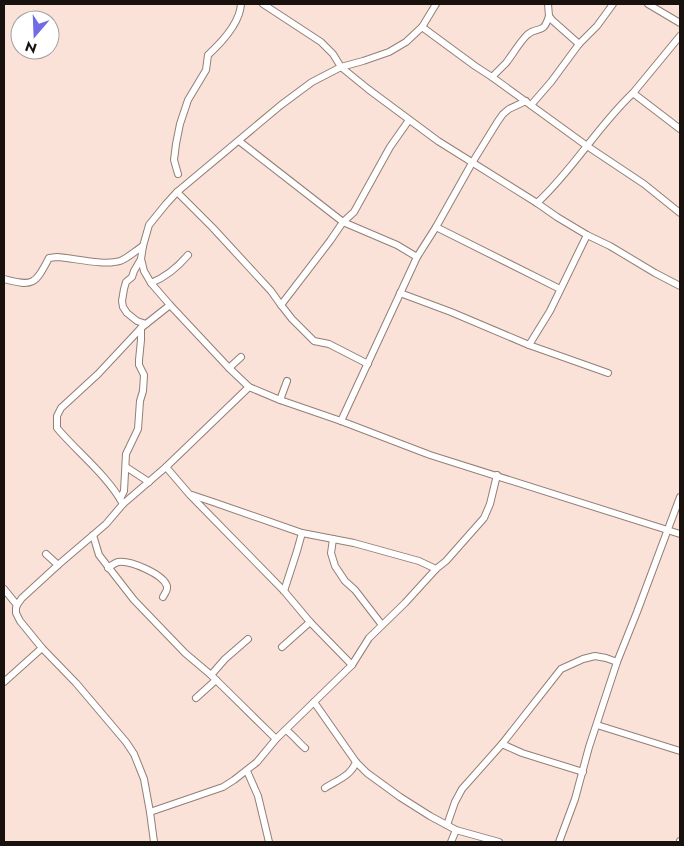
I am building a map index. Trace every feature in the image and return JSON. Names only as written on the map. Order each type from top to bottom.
[{"type":"street","points":[[178,174],[174,160],[176,144],[188,100],[206,70],[208,55],[229,33],[241,11],[241,4]]},
{"type":"street","points":[[263,4],[321,42],[333,54],[341,66],[368,90],[438,142],[588,235],[680,286]]},
{"type":"street","points":[[436,4],[422,27],[406,42],[390,52],[341,66],[312,82],[281,105],[177,192],[149,225],[142,246],[141,259],[144,271],[151,284],[170,305],[249,387],[430,455],[680,534]]},
{"type":"street","points":[[492,77],[531,31],[538,30],[544,26],[549,16],[548,4]]},
{"type":"street","points":[[341,421],[417,257],[503,114],[509,109],[529,103],[551,82],[579,44],[597,26],[613,4]]},
{"type":"street","points":[[648,4],[680,23]]},
{"type":"street","points":[[549,16],[579,44]]},
{"type":"street","points":[[422,27],[587,146],[644,184],[680,213]]},
{"type":"street","points":[[537,203],[552,190],[680,36]]},
{"type":"street","points":[[633,93],[680,129]]},
{"type":"street","points":[[281,305],[343,222],[354,212],[390,148],[409,120]]},
{"type":"street","points":[[239,141],[343,222],[397,245],[417,257]]},
{"type":"street","points":[[177,192],[271,291],[292,319],[314,341],[329,344],[368,364]]},
{"type":"street","points":[[436,227],[560,289]]},
{"type":"street","points":[[529,346],[550,311],[588,235]]},
{"type":"street","points":[[4,279],[30,283],[36,280],[50,258],[58,256],[115,262],[122,260],[142,246]]},
{"type":"street","points":[[151,284],[172,271],[188,255]]},
{"type":"street","points":[[141,259],[132,277],[126,282],[122,301],[126,314],[143,326]]},
{"type":"street","points":[[400,293],[451,312],[529,346],[608,373]]},
{"type":"street","points":[[122,502],[114,490],[57,428],[57,416],[61,408],[98,374],[143,326],[170,305]]},
{"type":"street","points":[[122,502],[126,454],[138,429],[140,401],[143,391],[144,375],[139,365],[139,360],[143,326]]},
{"type":"street","points":[[229,368],[241,357]]},
{"type":"street","points":[[280,400],[287,381]]},
{"type":"street","points":[[154,842],[144,779],[134,754],[76,683],[42,648],[20,621],[16,613],[17,605],[22,598],[58,565],[106,524],[122,502],[166,468],[249,387]]},
{"type":"street","points":[[126,466],[149,482]]},
{"type":"street","points":[[166,468],[352,665]]},
{"type":"street","points":[[150,812],[223,787],[257,762],[276,739],[352,665],[369,638],[446,561],[484,518],[490,504],[497,476]]},
{"type":"street","points":[[190,495],[302,533],[354,543],[419,561],[436,569]]},
{"type":"street","points":[[559,842],[571,813],[596,724],[617,662],[680,497]]},
{"type":"street","points":[[284,591],[298,551],[302,533]]},
{"type":"street","points":[[94,535],[99,555],[134,600],[185,653],[211,674],[276,739]]},
{"type":"street","points":[[333,539],[331,553],[335,566],[382,625]]},
{"type":"street","points":[[46,554],[58,565]]},
{"type":"street","points":[[108,568],[116,562],[141,567],[163,580],[167,590],[163,597]]},
{"type":"street","points":[[4,590],[17,605]]},
{"type":"street","points":[[282,647],[310,622]]},
{"type":"street","points":[[211,674],[225,659],[248,640]]},
{"type":"street","points":[[4,682],[42,648]]},
{"type":"street","points":[[447,825],[454,802],[462,789],[502,744],[561,669],[595,656],[617,662]]},
{"type":"street","points":[[196,698],[216,680]]},
{"type":"street","points":[[314,702],[356,762],[367,773],[400,797],[456,830],[499,842]]},
{"type":"street","points":[[596,724],[680,751]]},
{"type":"street","points":[[286,730],[305,748]]},
{"type":"street","points":[[502,744],[522,753],[583,772]]},
{"type":"street","points":[[325,788],[350,772],[356,762]]},
{"type":"street","points":[[247,770],[258,796],[268,842]]},
{"type":"street","points":[[451,842],[456,830]]}]
